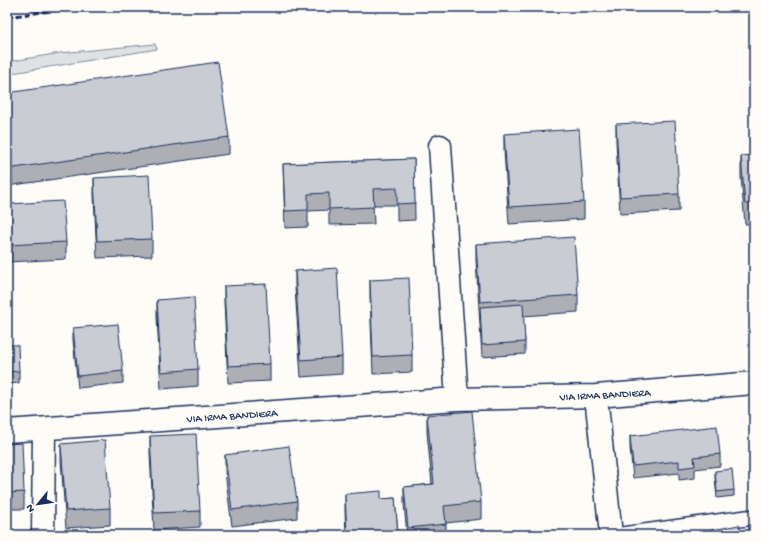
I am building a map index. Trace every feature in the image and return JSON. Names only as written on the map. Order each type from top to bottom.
[{"type":"street","points":[[440,146],[457,399]]},
{"type":"street","name":"VIA IRMA BANDIERA","points":[[7,431],[457,399],[596,396],[754,383]]},
{"type":"street","points":[[596,396],[611,535]]},
{"type":"street","points":[[43,535],[44,429]]},
{"type":"lane","points":[[622,535],[754,517]]},
{"type":"shaded area","points":[[155,44],[157,49],[7,74],[7,62],[60,53]]},
{"type":"building","points":[[218,62],[229,137],[7,169],[7,93]]},
{"type":"building","points":[[675,121],[679,194],[620,197],[616,124]]},
{"type":"building","points":[[579,129],[584,202],[509,207],[504,134]]},
{"type":"building","points":[[754,155],[754,203],[745,204],[741,156]]},
{"type":"building","points":[[414,159],[415,203],[397,204],[397,188],[373,189],[374,207],[329,209],[329,193],[308,194],[308,210],[285,211],[283,164]]},
{"type":"building","points":[[149,175],[152,239],[97,241],[94,178]]},
{"type":"building","points":[[63,201],[66,242],[7,245],[7,204]]},
{"type":"building","points":[[574,237],[578,295],[480,302],[476,244]]},
{"type":"building","points":[[754,245],[754,289],[750,246]]},
{"type":"building","points":[[337,268],[342,357],[301,360],[295,271]]},
{"type":"building","points":[[409,278],[412,355],[373,357],[370,280]]},
{"type":"building","points":[[266,284],[270,364],[228,366],[224,286]]},
{"type":"building","points":[[194,297],[198,369],[161,372],[157,300]]},
{"type":"building","points":[[523,304],[525,342],[482,345],[480,307]]},
{"type":"building","points":[[118,324],[123,371],[78,376],[73,328]]},
{"type":"building","points":[[7,345],[18,345],[19,371],[7,372]]},
{"type":"building","points":[[472,411],[481,502],[444,506],[446,524],[408,528],[404,487],[434,484],[427,415]]},
{"type":"building","points":[[717,426],[720,454],[694,457],[695,466],[679,468],[679,461],[633,466],[630,436]]},
{"type":"building","points":[[196,434],[200,511],[154,513],[150,436]]},
{"type":"building","points":[[105,440],[110,508],[66,511],[61,444]]},
{"type":"building","points":[[22,443],[24,492],[7,493],[7,444]]},
{"type":"building","points":[[289,446],[297,501],[232,510],[225,455]]},
{"type":"building","points":[[732,469],[734,490],[717,492],[715,471]]},
{"type":"building","points":[[381,491],[381,499],[395,498],[398,534],[347,535],[345,494]]},
{"type":"building","points":[[754,518],[754,535],[753,535],[750,519]]},
{"type":"building","points":[[739,525],[741,535],[707,535],[707,531]]},
{"type":"building","points":[[7,529],[14,529],[14,535],[7,535]]},
{"type":"railway","points":[[7,17],[77,7]]}]
